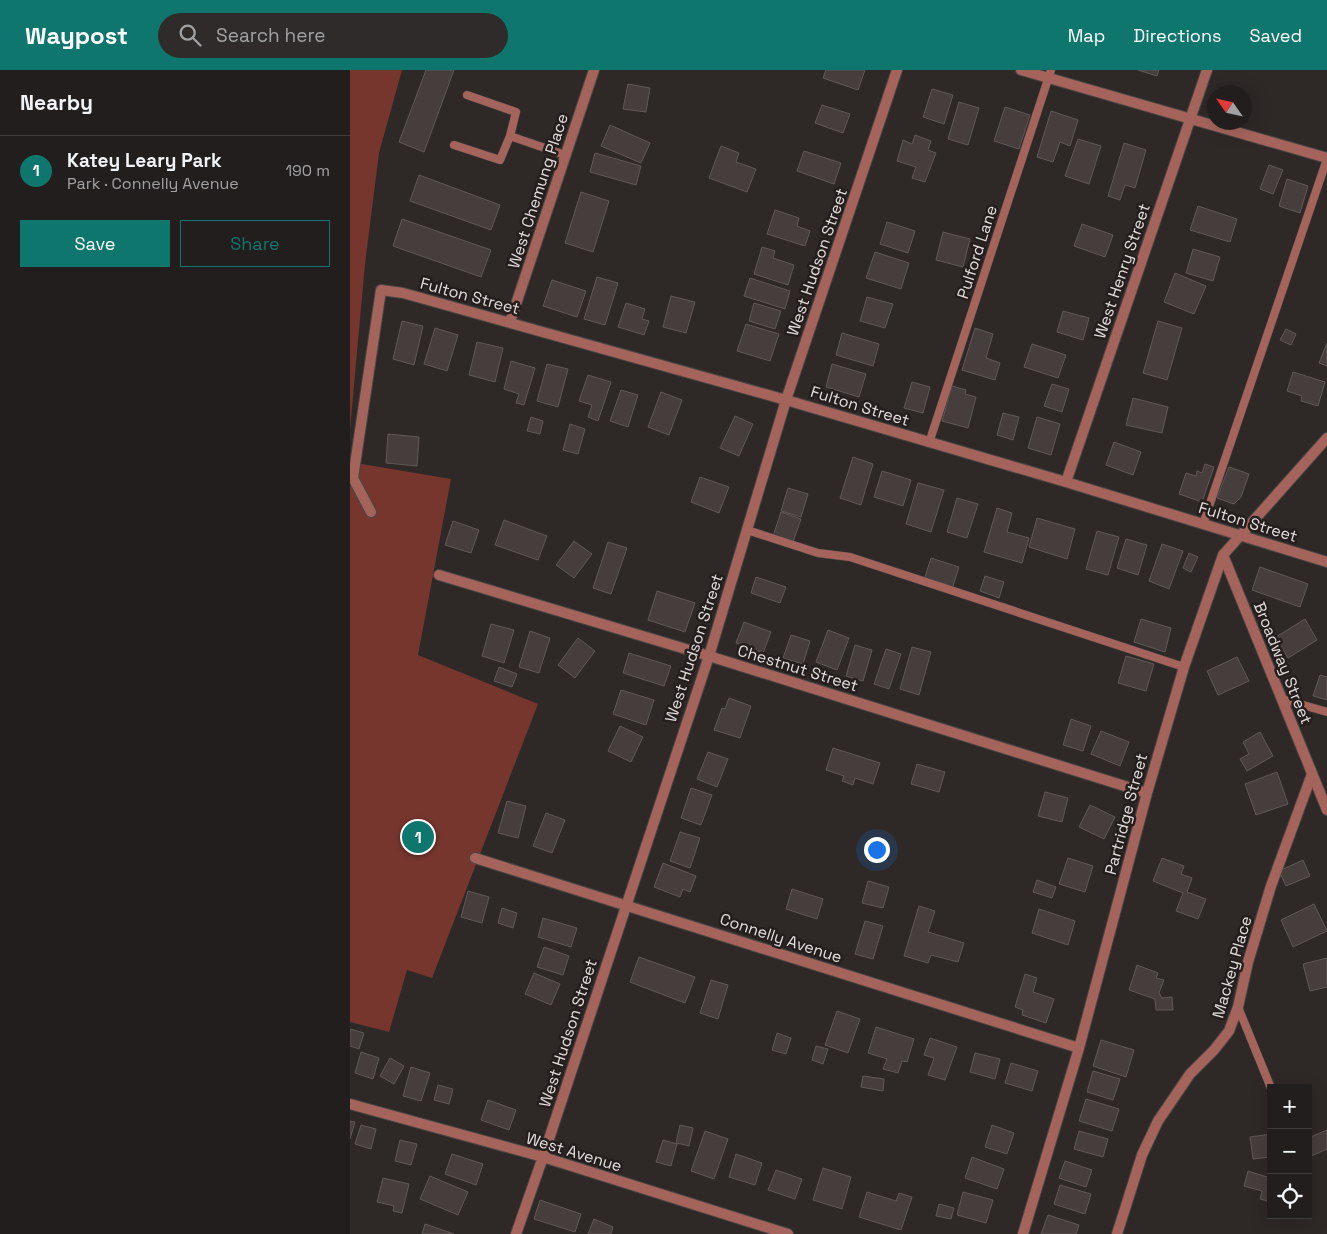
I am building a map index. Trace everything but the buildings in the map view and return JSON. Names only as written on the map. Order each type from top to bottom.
[{"type":"street","name":"West Chemung Place","points":[[510,322],[594,70]]},
{"type":"street","name":"West Hudson Street","points":[[516,1234],[709,656],[786,400],[897,70]]},
{"type":"street","points":[[1021,70],[1049,74],[1189,119],[1327,158]]},
{"type":"street","name":"West Henry Street","points":[[1066,482],[1207,70]]},
{"type":"street","name":"Fulton Street","points":[[370,512],[354,478],[381,290],[403,293],[510,322],[786,400],[1066,482],[1327,562]]},
{"type":"street","name":"Partridge Street","points":[[1023,1234],[1079,1048],[1147,794],[1184,667],[1223,555],[1238,535],[1327,438]]},
{"type":"street","name":"Broadway Street","points":[[1223,555],[1327,810]]},
{"type":"street","name":"Chestnut Street","points":[[439,575],[709,656],[1147,794]]},
{"type":"street","name":"Mackey Place","points":[[1117,1234],[1142,1155],[1158,1121],[1190,1074],[1214,1050],[1229,1031],[1238,1007],[1248,962],[1271,886],[1312,774]]},
{"type":"street","name":"Connelly Avenue","points":[[475,858],[1079,1048]]},
{"type":"street","name":"West Avenue","points":[[350,1104],[543,1157],[788,1234]]},
{"type":"lane","name":"Pulford Lane","points":[[929,443],[1049,74]]},
{"type":"lane","points":[[454,145],[500,160],[510,136],[516,112],[467,95]]},
{"type":"lane","points":[[510,136],[565,155]]},
{"type":"lane","points":[[1203,524],[1327,158]]},
{"type":"lane","points":[[747,530],[818,553],[850,557],[1184,667]]},
{"type":"lane","points":[[1282,699],[1327,712]]},
{"type":"lane","points":[[1238,1007],[1269,1084]]},
{"type":"shaded area","points":[[350,70],[402,70],[379,153],[365,264],[350,429]]},
{"type":"shaded area","points":[[350,462],[451,479],[418,655],[538,704],[432,978],[407,970],[389,1032],[350,1022]]},
{"type":"place","name":"Katey Leary Park","points":[[418,837]]}]
